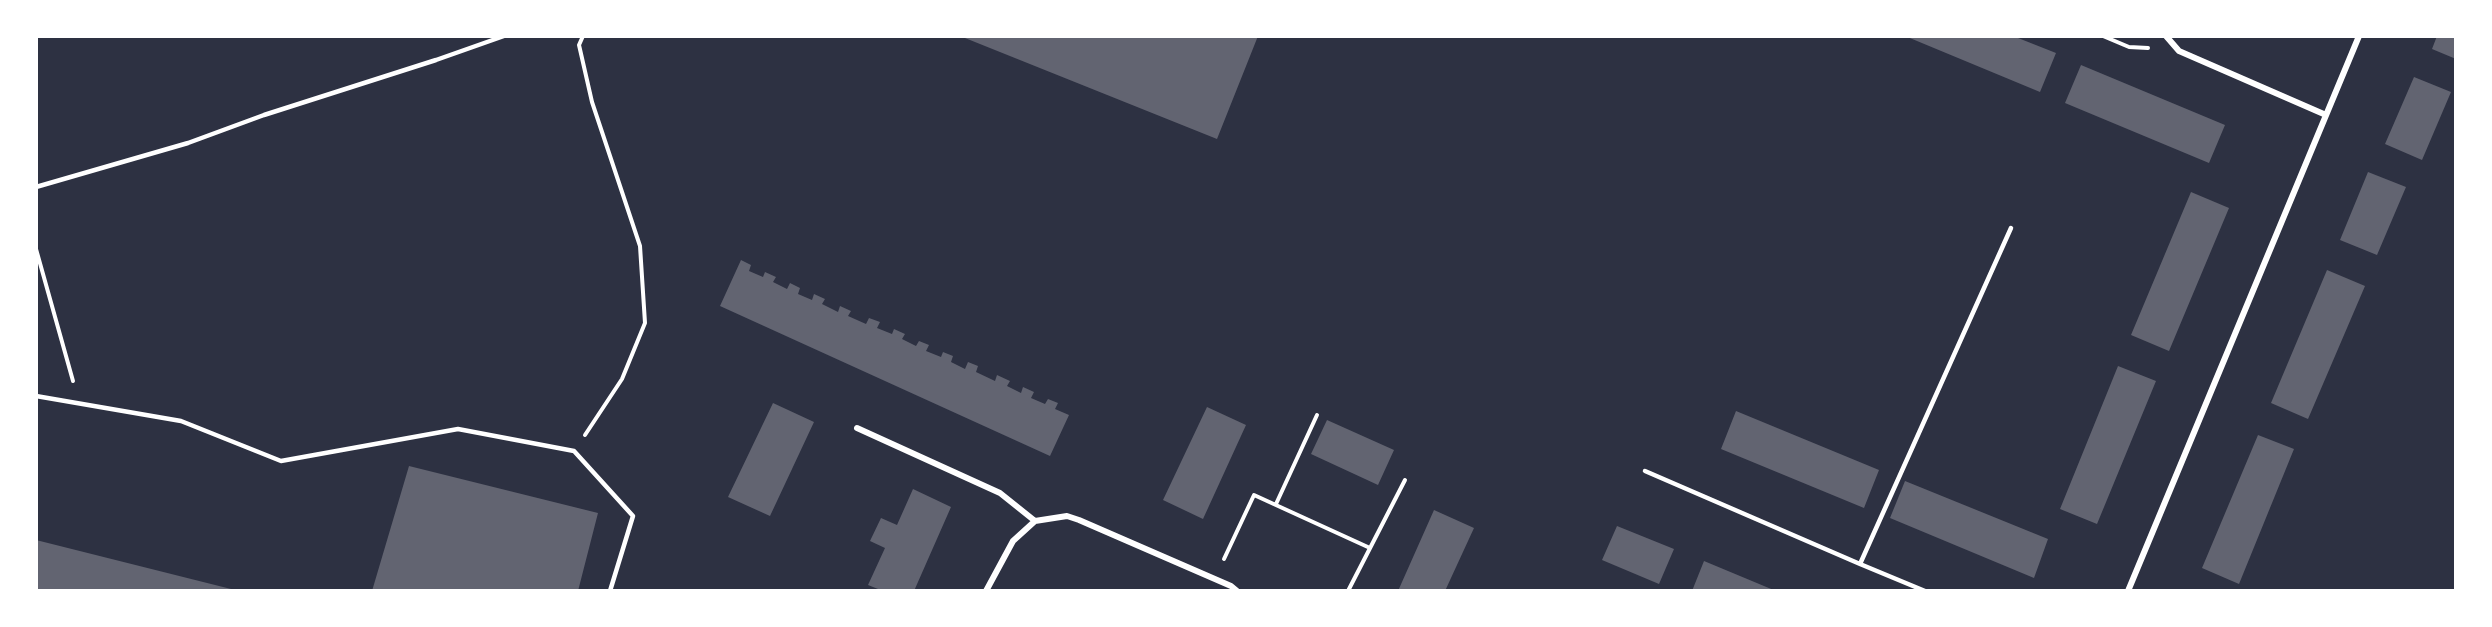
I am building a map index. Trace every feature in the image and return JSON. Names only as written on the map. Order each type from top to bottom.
[{"type":"street","points":[[2166,36],[2179,51],[2326,115]]},
{"type":"street","points":[[2128,591],[2359,36]]},
{"type":"street","points":[[858,428],[1000,493],[1035,521]]},
{"type":"street","points":[[986,591],[1009,547],[1035,521],[1067,516],[1237,591]]},
{"type":"lane","points":[[36,187],[188,143],[264,115],[504,36]]},
{"type":"lane","points":[[1860,564],[2011,228]]},
{"type":"lane","points":[[36,396],[181,421],[281,460],[458,429],[574,451],[633,516],[610,591]]},
{"type":"lane","points":[[1645,471],[1925,591]]},
{"type":"path","points":[[574,451],[622,379],[645,323],[640,246],[592,102],[579,45],[583,36]]},
{"type":"path","points":[[2103,36],[2129,47],[2179,51]]},
{"type":"path","points":[[36,249],[79,403]]},
{"type":"path","points":[[1276,504],[1317,415]]},
{"type":"path","points":[[1348,591],[1405,480]]},
{"type":"path","points":[[1214,579],[1254,495],[1370,548]]},
{"type":"building","points":[[960,36],[1258,36],[1217,139]]},
{"type":"building","points":[[1905,36],[2013,36],[2056,53],[2040,92]]},
{"type":"building","points":[[2437,36],[2456,36],[2456,59],[2432,49]]},
{"type":"building","points":[[2081,65],[2225,125],[2209,163],[2065,103]]},
{"type":"building","points":[[2414,77],[2451,92],[2422,160],[2385,144]]},
{"type":"building","points":[[2368,172],[2406,187],[2377,255],[2340,240]]},
{"type":"building","points":[[2191,192],[2229,208],[2169,351],[2131,335]]},
{"type":"building","points":[[741,260],[751,265],[749,271],[763,277],[765,272],[776,277],[773,282],[787,289],[790,283],[800,288],[798,294],[812,300],[814,294],[825,299],[822,304],[838,312],[840,306],[851,311],[848,316],[866,324],[869,318],[880,322],[877,328],[892,334],[894,329],[905,334],[902,339],[916,346],[919,341],[929,345],[926,351],[941,357],[943,352],[953,356],[951,362],[965,369],[968,362],[978,366],[976,372],[995,381],[997,375],[1010,381],[1007,386],[1021,393],[1023,387],[1034,392],[1031,398],[1045,404],[1048,399],[1058,403],[1055,409],[1069,415],[1050,456],[720,306]]},
{"type":"building","points":[[2327,270],[2365,286],[2308,419],[2271,403]]},
{"type":"building","points":[[2118,366],[2156,381],[2097,524],[2060,509]]},
{"type":"building","points":[[773,403],[814,422],[770,516],[728,497]]},
{"type":"building","points":[[1207,407],[1246,425],[1203,519],[1163,500]]},
{"type":"building","points":[[1736,411],[1879,470],[1864,508],[1721,449]]},
{"type":"building","points":[[1327,420],[1394,450],[1378,485],[1311,454]]},
{"type":"building","points":[[2258,435],[2294,449],[2239,584],[2202,568]]},
{"type":"building","points":[[409,466],[598,513],[578,591],[372,591]]},
{"type":"building","points":[[1905,481],[2048,539],[2034,578],[1890,518]]},
{"type":"building","points":[[913,489],[951,507],[914,591],[883,591],[868,585],[885,548],[870,541],[881,518],[897,525]]},
{"type":"building","points":[[1434,510],[1474,528],[1445,591],[1398,591]]},
{"type":"building","points":[[1617,526],[1674,549],[1659,584],[1602,560]]},
{"type":"building","points":[[36,540],[235,590],[235,591],[36,591]]},
{"type":"building","points":[[1704,561],[1776,591],[1692,591]]}]
